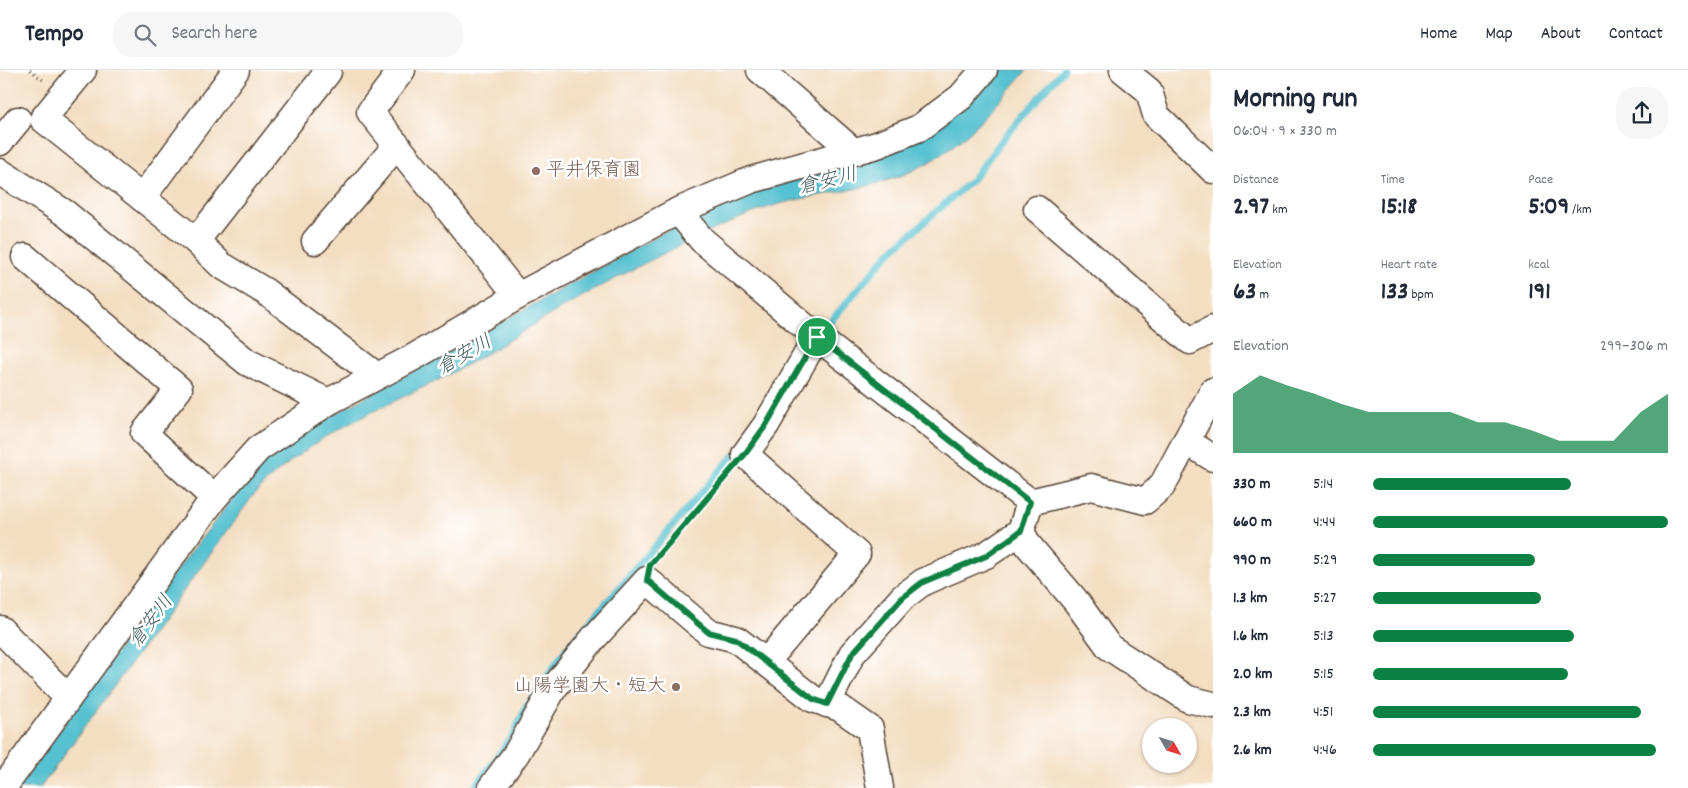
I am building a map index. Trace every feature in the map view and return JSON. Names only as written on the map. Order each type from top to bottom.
[{"type":"street","points":[[83,70],[43,120],[142,198],[221,265],[266,292],[377,376]]},
{"type":"street","points":[[142,198],[236,70]]},
{"type":"street","points":[[196,242],[328,72],[325,70]]},
{"type":"street","points":[[402,70],[370,112],[518,296]]},
{"type":"street","points":[[760,70],[854,152]]},
{"type":"street","points":[[3,788],[214,498],[258,449],[328,402],[414,357],[518,296],[751,180],[877,145],[918,128],[961,97],[984,70]]},
{"type":"street","points":[[1124,70],[1149,91],[1156,115],[1213,170]]},
{"type":"street","points":[[0,142],[18,120]]},
{"type":"street","points":[[316,241],[397,145]]},
{"type":"street","points":[[0,172],[65,213],[247,362],[328,402]]},
{"type":"street","points":[[1037,209],[1190,341],[1213,329]]},
{"type":"street","points":[[681,215],[702,240],[817,337],[1030,502]]},
{"type":"street","points":[[25,257],[179,389],[144,433],[214,498]]},
{"type":"street","points":[[766,661],[857,554],[745,454],[766,425],[817,337]]},
{"type":"street","points":[[1030,502],[1091,486],[1145,501],[1162,486],[1213,391]]},
{"type":"street","points":[[1186,441],[1213,458]]},
{"type":"street","points":[[827,704],[852,654],[903,597],[923,582],[986,556],[1021,531],[1030,502]]},
{"type":"street","points":[[1021,531],[1028,545],[1075,600],[1109,646],[1188,699],[1213,705]]},
{"type":"street","points":[[491,788],[516,754],[553,689],[592,640],[647,580],[708,632],[736,639],[813,699],[840,708],[870,729],[880,788]]},
{"type":"street","points":[[0,629],[68,698]]},
{"type":"path","points":[[647,580],[650,565],[745,454]]},
{"type":"water","name":"倉安川","points":[[999,70],[1027,70],[982,120],[949,149],[931,161],[889,180],[872,185],[767,208],[656,257],[552,314],[474,361],[327,436],[278,471],[255,493],[40,788],[18,788],[163,588],[263,461],[310,428],[663,233],[979,94]]},
{"type":"waterway","points":[[825,328],[887,255],[972,180],[1003,139],[1063,70]]},
{"type":"waterway","points":[[548,675],[566,649],[733,456]]},
{"type":"waterway","points":[[474,788],[512,737],[527,705],[542,684]]},
{"type":"place","name":"平井保育園","points":[[536,171]]},
{"type":"place","name":"山陽学園大・短大","points":[[676,687]]},
{"type":"route","points":[[817,337],[1030,502],[1021,531],[986,556],[923,582],[903,597],[852,654],[827,704],[813,699],[736,639],[708,632],[647,580],[650,565],[745,454],[766,425],[817,337]]}]
